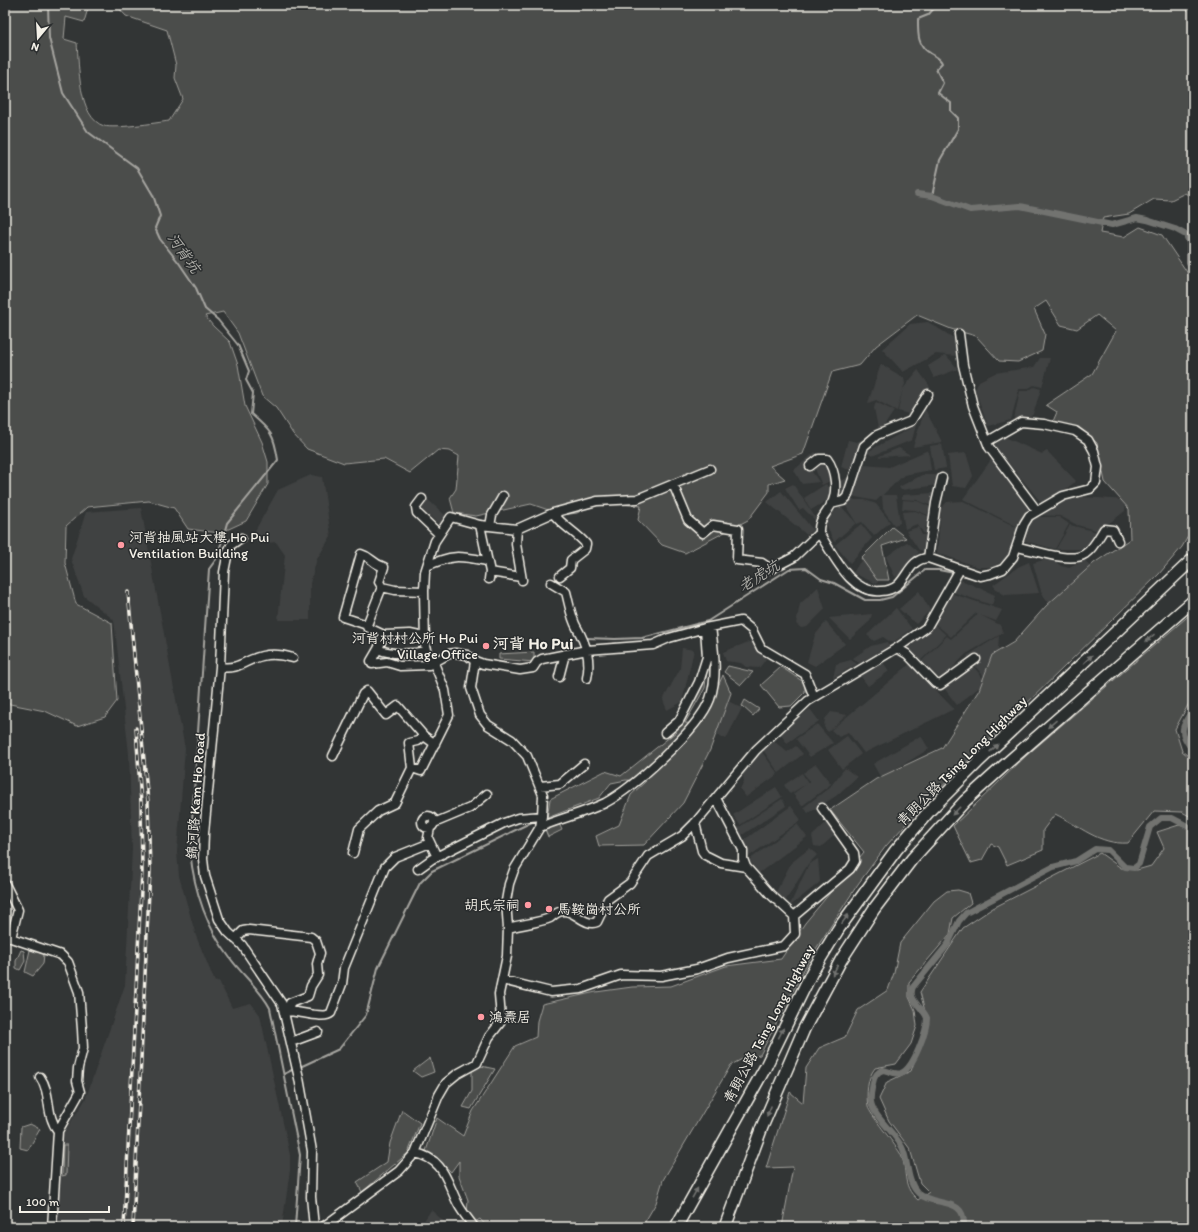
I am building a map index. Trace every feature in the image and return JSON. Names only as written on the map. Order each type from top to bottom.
[{"type":"highway","name":"青朗公路 Tsing Long Highway","points":[[676,1227],[764,1068],[812,972],[839,928],[896,850],[930,809],[1193,559]]},
{"type":"highway","points":[[725,1227],[762,1127],[804,1029],[841,960],[878,903],[924,845],[965,801],[1193,601]]},
{"type":"street","points":[[959,334],[963,365],[973,406],[988,441],[994,454],[1037,511]]},
{"type":"street","points":[[831,504],[843,501],[847,497],[864,446],[877,435],[911,421],[928,394]]},
{"type":"street","points":[[810,466],[819,459],[825,458],[833,469],[834,491],[831,504],[818,526],[819,534],[847,576],[859,587],[873,592],[886,591],[897,585],[915,561],[922,558],[928,558],[957,573],[980,576],[1003,569],[1013,558],[1018,547],[1024,524],[1029,516],[1063,496],[1090,489],[1095,486],[1097,481],[1098,467],[1090,443],[1082,435],[1075,431],[1025,422],[1017,424],[988,441]]},
{"type":"street","points":[[412,768],[421,770],[448,720],[449,708],[445,690],[434,663],[426,651],[424,637],[424,591],[427,566],[438,534],[451,517],[480,525],[517,529],[553,513],[597,501],[637,499],[710,469]]},
{"type":"street","points":[[928,558],[936,503],[942,478]]},
{"type":"street","points":[[673,484],[688,520],[703,533],[713,525],[738,529],[737,560],[762,563],[771,569],[794,557],[819,534]]},
{"type":"street","points":[[490,526],[492,515],[503,496]]},
{"type":"street","points":[[422,499],[416,507],[417,512],[438,534]]},
{"type":"street","points":[[553,513],[560,522],[577,534],[586,544],[585,549],[571,560],[570,568],[560,576]]},
{"type":"street","points":[[480,525],[488,561],[489,576],[522,578],[516,544],[517,529]]},
{"type":"street","points":[[1018,547],[1073,558],[1084,555],[1089,551],[1104,529],[1113,530],[1118,541]]},
{"type":"street","name":"錦河路 Kam Ho Road","points":[[241,538],[231,545],[226,560],[220,667],[204,833],[203,859],[210,893],[219,919],[235,938],[287,1011],[291,1042],[312,1150],[311,1197],[314,1227]]},
{"type":"street","points":[[424,591],[395,590],[382,587],[379,582],[384,567],[374,564],[368,556],[361,554],[343,617],[367,625],[367,627],[384,635],[410,634],[424,637]]},
{"type":"street","points":[[427,566],[447,557],[458,556],[488,561]]},
{"type":"street","points":[[508,928],[547,919],[563,910],[571,912],[582,919],[596,923],[608,899],[630,883],[648,856],[680,838],[695,823],[756,750],[814,697],[897,648],[927,627],[957,573]]},
{"type":"street","points":[[551,583],[566,592],[576,627],[581,633],[587,650],[590,665],[587,678]]},
{"type":"street","points":[[367,625],[382,587]]},
{"type":"street","points":[[384,635],[371,661],[372,664],[387,662],[400,666],[434,663],[452,653],[467,655],[474,661],[483,664],[526,671],[533,668],[539,660],[587,650],[653,644],[669,638],[741,621],[752,630],[760,648],[805,674],[814,697]]},
{"type":"street","points":[[665,733],[679,721],[699,682],[707,657],[708,628]]},
{"type":"street","points":[[540,827],[559,819],[584,812],[607,802],[648,770],[701,716],[710,699],[715,679],[708,628]]},
{"type":"street","points":[[897,648],[907,654],[935,683],[940,685],[976,659]]},
{"type":"street","points":[[378,649],[384,652],[418,653],[426,651]]},
{"type":"street","points":[[559,677],[565,654]]},
{"type":"street","points":[[220,667],[232,669],[262,656],[284,656],[293,658]]},
{"type":"street","points":[[323,1227],[399,1171],[415,1153],[439,1095],[446,1083],[457,1074],[477,1063],[489,1037],[500,1023],[499,994],[507,956],[508,928],[506,901],[510,878],[540,827],[543,797],[530,761],[521,748],[502,732],[486,723],[480,716],[471,688],[474,661]]},
{"type":"street","points":[[333,756],[364,694],[367,691],[386,715],[398,706],[424,736],[435,744]]},
{"type":"street","points":[[353,853],[359,829],[378,811],[395,803],[412,768],[409,743],[418,741],[424,736]]},
{"type":"street","points":[[540,786],[560,784],[584,764]]},
{"type":"street","points":[[437,857],[430,842],[432,825],[470,808],[487,794]]},
{"type":"street","points":[[502,980],[551,992],[581,989],[621,975],[661,976],[697,968],[728,958],[784,946],[795,934],[794,916],[770,894],[746,867],[743,859],[743,850],[716,798]]},
{"type":"street","points":[[794,916],[850,869],[856,861],[854,853],[822,808]]},
{"type":"street","points":[[418,869],[437,857],[504,823],[518,818],[542,816]]},
{"type":"street","points":[[695,823],[702,851],[705,855],[721,863],[746,867]]},
{"type":"street","points":[[235,938],[243,931],[249,930],[311,937],[316,941],[320,953],[317,964],[318,975],[311,986],[308,996],[290,1003],[287,1011],[326,1016],[331,1013],[342,984],[344,968],[388,862],[395,857],[430,842]]},
{"type":"street","points":[[5,884],[7,895],[18,910],[8,938],[61,955],[68,962],[78,992],[84,1048],[78,1068],[77,1081],[80,1092],[58,1131],[52,1227]]},
{"type":"street","points":[[291,1042],[318,1032]]},
{"type":"street","points":[[40,1077],[46,1085],[50,1119],[58,1131]]},
{"type":"street","points":[[415,1153],[436,1161],[444,1172],[459,1206],[474,1227]]},
{"type":"shaded area","points":[[5,5],[89,5],[84,22],[66,17],[64,39],[77,43],[82,90],[89,113],[95,121],[104,126],[117,127],[169,121],[183,99],[175,78],[176,65],[167,30],[126,16],[116,5],[1193,5],[1193,198],[1185,193],[1171,200],[1154,199],[1129,214],[1103,218],[1100,233],[1124,237],[1140,227],[1162,235],[1193,281],[1193,532],[1191,531],[1182,547],[1159,574],[923,805],[886,846],[858,884],[810,958],[760,1055],[744,1058],[731,1065],[663,1180],[656,1203],[642,1227],[487,1227],[480,1219],[475,1222],[467,1213],[468,1200],[459,1176],[459,1161],[451,1172],[440,1161],[426,1151],[437,1118],[463,1136],[473,1111],[515,1046],[536,1037],[537,1021],[542,1004],[596,992],[632,987],[671,986],[726,966],[781,959],[805,923],[864,852],[830,810],[876,779],[942,748],[979,690],[992,655],[1014,642],[1046,606],[1094,563],[1130,539],[1129,509],[1105,482],[1097,443],[1079,427],[1051,426],[1057,412],[1046,405],[1092,374],[1116,331],[1097,315],[1077,329],[1061,325],[1046,301],[1034,309],[1045,334],[1042,351],[1018,362],[999,361],[976,336],[951,329],[917,315],[876,346],[860,365],[832,372],[803,454],[770,466],[785,479],[769,484],[769,492],[748,520],[685,553],[662,545],[638,520],[641,506],[597,502],[577,513],[563,515],[531,504],[476,516],[454,513],[450,498],[456,489],[459,456],[450,451],[438,450],[410,473],[384,459],[344,463],[307,449],[293,434],[276,408],[262,396],[238,333],[223,312],[205,316],[230,342],[238,365],[245,406],[262,442],[268,462],[268,484],[246,521],[220,533],[188,529],[174,508],[149,501],[87,507],[66,526],[65,563],[76,604],[112,623],[117,701],[105,717],[77,726],[45,711],[5,703]]},
{"type":"shaded area","points":[[928,322],[957,340],[958,356],[936,354],[903,372],[882,349],[910,324]]},
{"type":"shaded area","points":[[946,355],[958,369],[934,378],[928,366]]},
{"type":"shaded area","points":[[1040,358],[1050,358],[1042,387],[1034,385],[1027,389],[1019,389],[1011,420],[988,426],[975,390],[979,381],[995,373],[1034,367]]},
{"type":"shaded area","points":[[881,364],[904,378],[905,384],[897,411],[876,400],[868,403]]},
{"type":"shaded area","points":[[918,370],[929,385],[930,390],[920,401],[916,401],[912,415],[898,411],[903,389]]},
{"type":"shaded area","points":[[1034,387],[1041,389],[1033,414],[1028,420],[1014,419],[1020,391],[1028,391]]},
{"type":"shaded area","points":[[876,402],[894,411],[882,429],[878,428],[874,408]]},
{"type":"shaded area","points":[[925,409],[942,442],[913,447]]},
{"type":"shaded area","points":[[916,425],[912,440],[872,456],[867,452]]},
{"type":"shaded area","points":[[874,434],[853,471],[841,467],[848,440],[857,442]]},
{"type":"shaded area","points":[[1005,437],[1042,454],[1047,451],[1076,481],[1044,506],[994,445]]},
{"type":"shaded area","points":[[942,444],[946,468],[934,470],[930,446]]},
{"type":"shaded area","points":[[899,448],[910,455],[877,457]]},
{"type":"shaded area","points":[[928,450],[931,470],[904,475],[876,501],[851,496],[864,465],[889,467]]},
{"type":"shaded area","points":[[815,452],[819,456],[808,466],[819,482],[802,484],[794,470]]},
{"type":"shaded area","points":[[966,453],[973,476],[966,488],[952,486],[948,455]]},
{"type":"shaded area","points":[[993,457],[1031,509],[1018,527],[963,499]]},
{"type":"shaded area","points":[[826,461],[834,479],[822,485],[815,469]]},
{"type":"shaded area","points":[[311,475],[322,477],[331,536],[317,559],[310,583],[310,620],[278,620],[285,555],[276,542],[258,544],[252,536],[278,490]]},
{"type":"shaded area","points":[[853,475],[844,495],[837,490],[840,481]]},
{"type":"shaded area","points":[[922,475],[939,475],[938,485],[901,490],[899,487]]},
{"type":"shaded area","points":[[793,484],[815,517],[818,518],[816,521],[803,508],[799,510],[785,488]]},
{"type":"shaded area","points":[[826,484],[834,496],[811,510],[804,498]]},
{"type":"shaded area","points":[[781,491],[813,530],[807,535],[767,502]]},
{"type":"shaded area","points":[[934,493],[932,506],[917,500],[902,499],[902,495]]},
{"type":"shaded area","points":[[882,495],[896,495],[900,523],[894,525],[883,509]]},
{"type":"shaded area","points":[[1070,496],[1126,500],[1125,511],[1099,531],[1077,525],[1060,516],[1036,515]]},
{"type":"shaded area","points":[[425,497],[447,517],[440,525],[418,506]]},
{"type":"shaded area","points":[[850,500],[865,500],[876,504],[890,522],[874,536],[862,522],[857,524],[844,503]]},
{"type":"shaded area","points":[[903,500],[917,501],[933,508],[931,516],[915,510],[902,509]]},
{"type":"shaded area","points":[[963,501],[1018,528],[1008,557],[994,567],[978,567],[937,553],[941,508],[947,502]]},
{"type":"shaded area","points":[[841,506],[856,523],[834,542],[824,519]]},
{"type":"shaded area","points":[[141,508],[185,749],[177,852],[179,876],[196,936],[215,982],[219,981],[232,1008],[251,1003],[260,1015],[290,1155],[290,1170],[282,1227],[56,1227],[60,1146],[63,1134],[85,1100],[125,985],[132,850],[129,754],[114,620],[84,596],[71,559],[86,512]]},
{"type":"shaded area","points":[[915,511],[931,517],[931,527],[925,527],[925,530],[935,528],[926,551],[919,550],[906,531],[918,527],[922,535],[925,535],[917,524],[905,529],[902,512]]},
{"type":"shaded area","points":[[1033,517],[1059,517],[1069,524],[1055,549],[1025,541],[1029,522]]},
{"type":"shaded area","points":[[861,524],[872,538],[850,563],[835,545]]},
{"type":"shaded area","points":[[1070,525],[1097,532],[1086,549],[1056,549]]},
{"type":"shaded area","points":[[892,527],[906,538],[882,546],[889,580],[877,580],[861,558]]},
{"type":"shaded area","points":[[907,542],[919,552],[905,571],[895,577],[886,557]]},
{"type":"shaded area","points":[[871,555],[881,571],[877,584],[853,573],[859,563]]},
{"type":"shaded area","points":[[1051,558],[1061,566],[1069,568],[1085,560],[1093,571],[1051,609],[1041,591],[1033,563]]},
{"type":"shaded area","points":[[1029,562],[1039,593],[1005,595],[997,590],[993,585],[1018,567]]},
{"type":"shaded area","points":[[959,579],[995,595],[992,605],[953,592],[953,587]]},
{"type":"shaded area","points":[[818,587],[825,609],[807,627],[801,628],[796,624],[800,604]]},
{"type":"shaded area","points":[[919,591],[930,610],[916,624],[899,609]]},
{"type":"shaded area","points":[[953,594],[1002,610],[996,621],[980,615],[1000,625],[1003,633],[966,654],[941,680],[922,661],[947,636],[951,639],[978,614],[976,613],[951,637],[932,621],[945,606],[948,595]]},
{"type":"shaded area","points":[[896,608],[912,629],[892,643],[883,637],[874,641],[867,635]]},
{"type":"shaded area","points":[[1193,612],[1193,696],[1175,729],[1182,751],[1193,760],[1193,818],[1182,812],[1154,811],[1128,843],[1118,843],[1090,834],[1055,814],[1043,830],[1043,850],[1007,865],[998,847],[991,844],[982,860],[971,863],[953,826],[1027,755]]},
{"type":"shaded area","points":[[872,614],[870,621],[850,639],[829,618]]},
{"type":"shaded area","points":[[826,622],[845,644],[815,666],[807,662],[815,635]]},
{"type":"shaded area","points":[[932,622],[946,635],[921,660],[908,647]]},
{"type":"shaded area","points":[[999,636],[995,690],[967,656]]},
{"type":"shaded area","points":[[751,641],[766,659],[759,668],[746,667],[741,663],[726,661],[723,652]]},
{"type":"shaded area","points":[[887,642],[889,646],[859,663],[853,658],[871,646]]},
{"type":"shaded area","points":[[682,648],[694,650],[682,702],[667,710],[663,700],[680,669]]},
{"type":"shaded area","points":[[534,652],[534,662],[499,659],[499,654]]},
{"type":"shaded area","points":[[708,659],[705,688],[685,723],[701,724],[723,675],[731,693],[710,750],[683,803],[644,845],[599,846],[596,836],[619,825],[631,795],[646,781],[626,780],[611,783],[599,798],[547,818],[550,799],[605,771],[621,776],[676,732]]},
{"type":"shaded area","points":[[881,659],[889,671],[868,686],[859,674]]},
{"type":"shaded area","points":[[851,660],[857,664],[833,678],[836,664]]},
{"type":"shaded area","points":[[910,664],[954,709],[864,753],[848,732],[839,737],[831,730]]},
{"type":"shaded area","points":[[728,666],[753,672],[741,685],[724,672]]},
{"type":"shaded area","points":[[973,666],[986,682],[957,705],[944,688]]},
{"type":"shaded area","points":[[781,667],[805,683],[805,692],[791,706],[779,707],[761,685]]},
{"type":"shaded area","points":[[724,699],[742,708],[726,739],[709,730]]},
{"type":"shaded area","points":[[745,700],[759,709],[753,716],[742,706]]},
{"type":"shaded area","points":[[810,709],[819,721],[787,743],[778,731]]},
{"type":"shaded area","points":[[831,712],[847,715],[828,732],[824,727],[825,719]]},
{"type":"shaded area","points":[[817,724],[833,743],[810,757],[796,739]]},
{"type":"shaded area","points":[[847,736],[861,754],[842,769],[828,750]]},
{"type":"shaded area","points":[[921,736],[929,749],[881,778],[873,764]]},
{"type":"shaded area","points":[[774,741],[787,752],[796,746],[803,754],[779,773],[763,750],[765,745]]},
{"type":"shaded area","points":[[762,752],[778,774],[746,797],[740,789],[744,781],[742,772]]},
{"type":"shaded area","points":[[816,764],[831,784],[802,806],[793,794],[806,784],[790,794],[784,785],[802,773],[808,783],[810,781],[803,773]]},
{"type":"shaded area","points":[[845,768],[857,777],[836,796],[808,813],[804,807],[830,787]]},
{"type":"shaded area","points":[[776,787],[782,797],[740,825],[733,815]]},
{"type":"shaded area","points":[[782,799],[786,806],[742,835],[738,828]]},
{"type":"shaded area","points":[[791,806],[801,820],[748,857],[744,840]]},
{"type":"shaded area","points":[[558,821],[562,830],[548,837],[544,827]]},
{"type":"shaded area","points":[[828,821],[837,833],[821,847],[814,846],[812,836]]},
{"type":"shaded area","points":[[797,824],[807,837],[759,873],[749,860]]},
{"type":"shaded area","points":[[1179,825],[1193,830],[1193,1227],[782,1227],[793,1167],[766,1168],[790,1092],[803,1103],[806,1068],[819,1048],[845,1037],[858,1010],[888,990],[894,973],[900,943],[934,901],[947,891],[958,890],[968,893],[971,903],[953,918],[950,934],[909,982],[909,997],[915,1010],[917,1026],[911,1044],[896,1064],[875,1068],[870,1076],[867,1092],[868,1107],[900,1153],[903,1159],[909,1189],[918,1200],[929,1192],[920,1183],[910,1149],[889,1121],[879,1099],[887,1082],[911,1071],[928,1023],[920,992],[963,928],[993,908],[1100,853],[1121,868],[1137,870],[1151,866],[1164,848],[1157,832]]},
{"type":"shaded area","points":[[810,848],[817,855],[808,864],[786,900],[775,894],[791,863]]},
{"type":"shaded area","points":[[818,859],[820,882],[789,907],[809,864]]},
{"type":"shaded area","points":[[21,950],[24,951],[25,961],[20,970],[16,968],[16,961]]},
{"type":"shaded area","points":[[30,950],[44,954],[43,964],[33,976],[25,972]]},
{"type":"shaded area","points":[[430,1058],[434,1072],[421,1077],[413,1071]]},
{"type":"shaded area","points":[[481,1066],[495,1069],[471,1109],[463,1107],[472,1091],[472,1069]]},
{"type":"shaded area","points":[[402,1110],[420,1123],[408,1153],[362,1192],[357,1182],[387,1162],[390,1143]]},
{"type":"shaded area","points":[[30,1124],[40,1129],[28,1150],[20,1148],[21,1127]]},
{"type":"shaded area","points":[[63,1145],[67,1145],[66,1175],[62,1176]]},
{"type":"shaded area","points":[[431,1210],[450,1227],[420,1227]]},
{"type":"waterway","name":"河背坑","points":[[48,5],[49,38],[63,93],[88,132],[137,168],[153,195],[160,216],[155,228],[160,239],[196,288],[205,309],[218,320],[238,345],[249,371],[246,380],[253,393],[251,414],[267,429],[273,439],[277,451],[278,460],[227,523],[217,558],[209,569],[190,851],[202,908],[214,934],[230,958],[266,1001],[270,1008],[300,1155],[295,1227]]},
{"type":"waterway","points":[[932,196],[940,160],[958,129],[958,118],[951,111],[951,103],[938,93],[943,83],[936,69],[942,63],[938,58],[923,47],[919,39],[918,19],[928,15],[937,5]]},
{"type":"waterway","points":[[917,194],[932,196],[970,210],[1020,206],[1112,225],[1137,218],[1147,220],[1175,229],[1186,235],[1189,242],[1189,262],[1193,271]]},
{"type":"waterway","name":"老虎坑","points":[[586,638],[642,638],[708,621],[789,569],[806,568],[821,579],[834,583],[865,600],[880,600],[892,597],[925,570],[939,570],[954,573]]},
{"type":"waterway","name":"老虎坑","points":[[960,575],[971,577]]},
{"type":"waterway","points":[[1193,709],[1184,725],[1183,730],[1185,739],[1193,750]]},
{"type":"waterway","points":[[964,1227],[963,1217],[960,1210],[955,1206],[925,1197],[918,1193],[914,1188],[911,1183],[906,1158],[902,1147],[880,1119],[871,1102],[873,1081],[877,1073],[883,1070],[901,1073],[911,1064],[919,1048],[925,1031],[927,1018],[912,996],[913,987],[948,944],[959,921],[966,913],[1053,867],[1076,861],[1095,849],[1108,850],[1125,867],[1134,868],[1139,864],[1150,827],[1161,818],[1172,818],[1193,829]]},
{"type":"waterway","points":[[300,1067],[339,1049],[366,1015],[378,968],[420,883],[432,871],[532,822]]},
{"type":"waterway","points":[[284,1074],[294,1069]]},
{"type":"railway","points":[[128,592],[148,802],[150,870],[133,1227]]},
{"type":"railway","points":[[124,1227],[142,871],[141,803],[136,728]]},
{"type":"place","name":"河背抽風站大樓 Ho Pui Ventilation Building","points":[[121,545]]},
{"type":"place","name":"河背村村公所 Ho Pui Village Office","points":[[486,646]]},
{"type":"place","name":"胡氏宗祠","points":[[528,905]]},
{"type":"place","name":"馬鞍崗村公所","points":[[549,909]]},
{"type":"place","name":"鴻燾居","points":[[481,1017]]},
{"type":"district","name":"河背 Ho Pui","points":[[533,643]]}]
